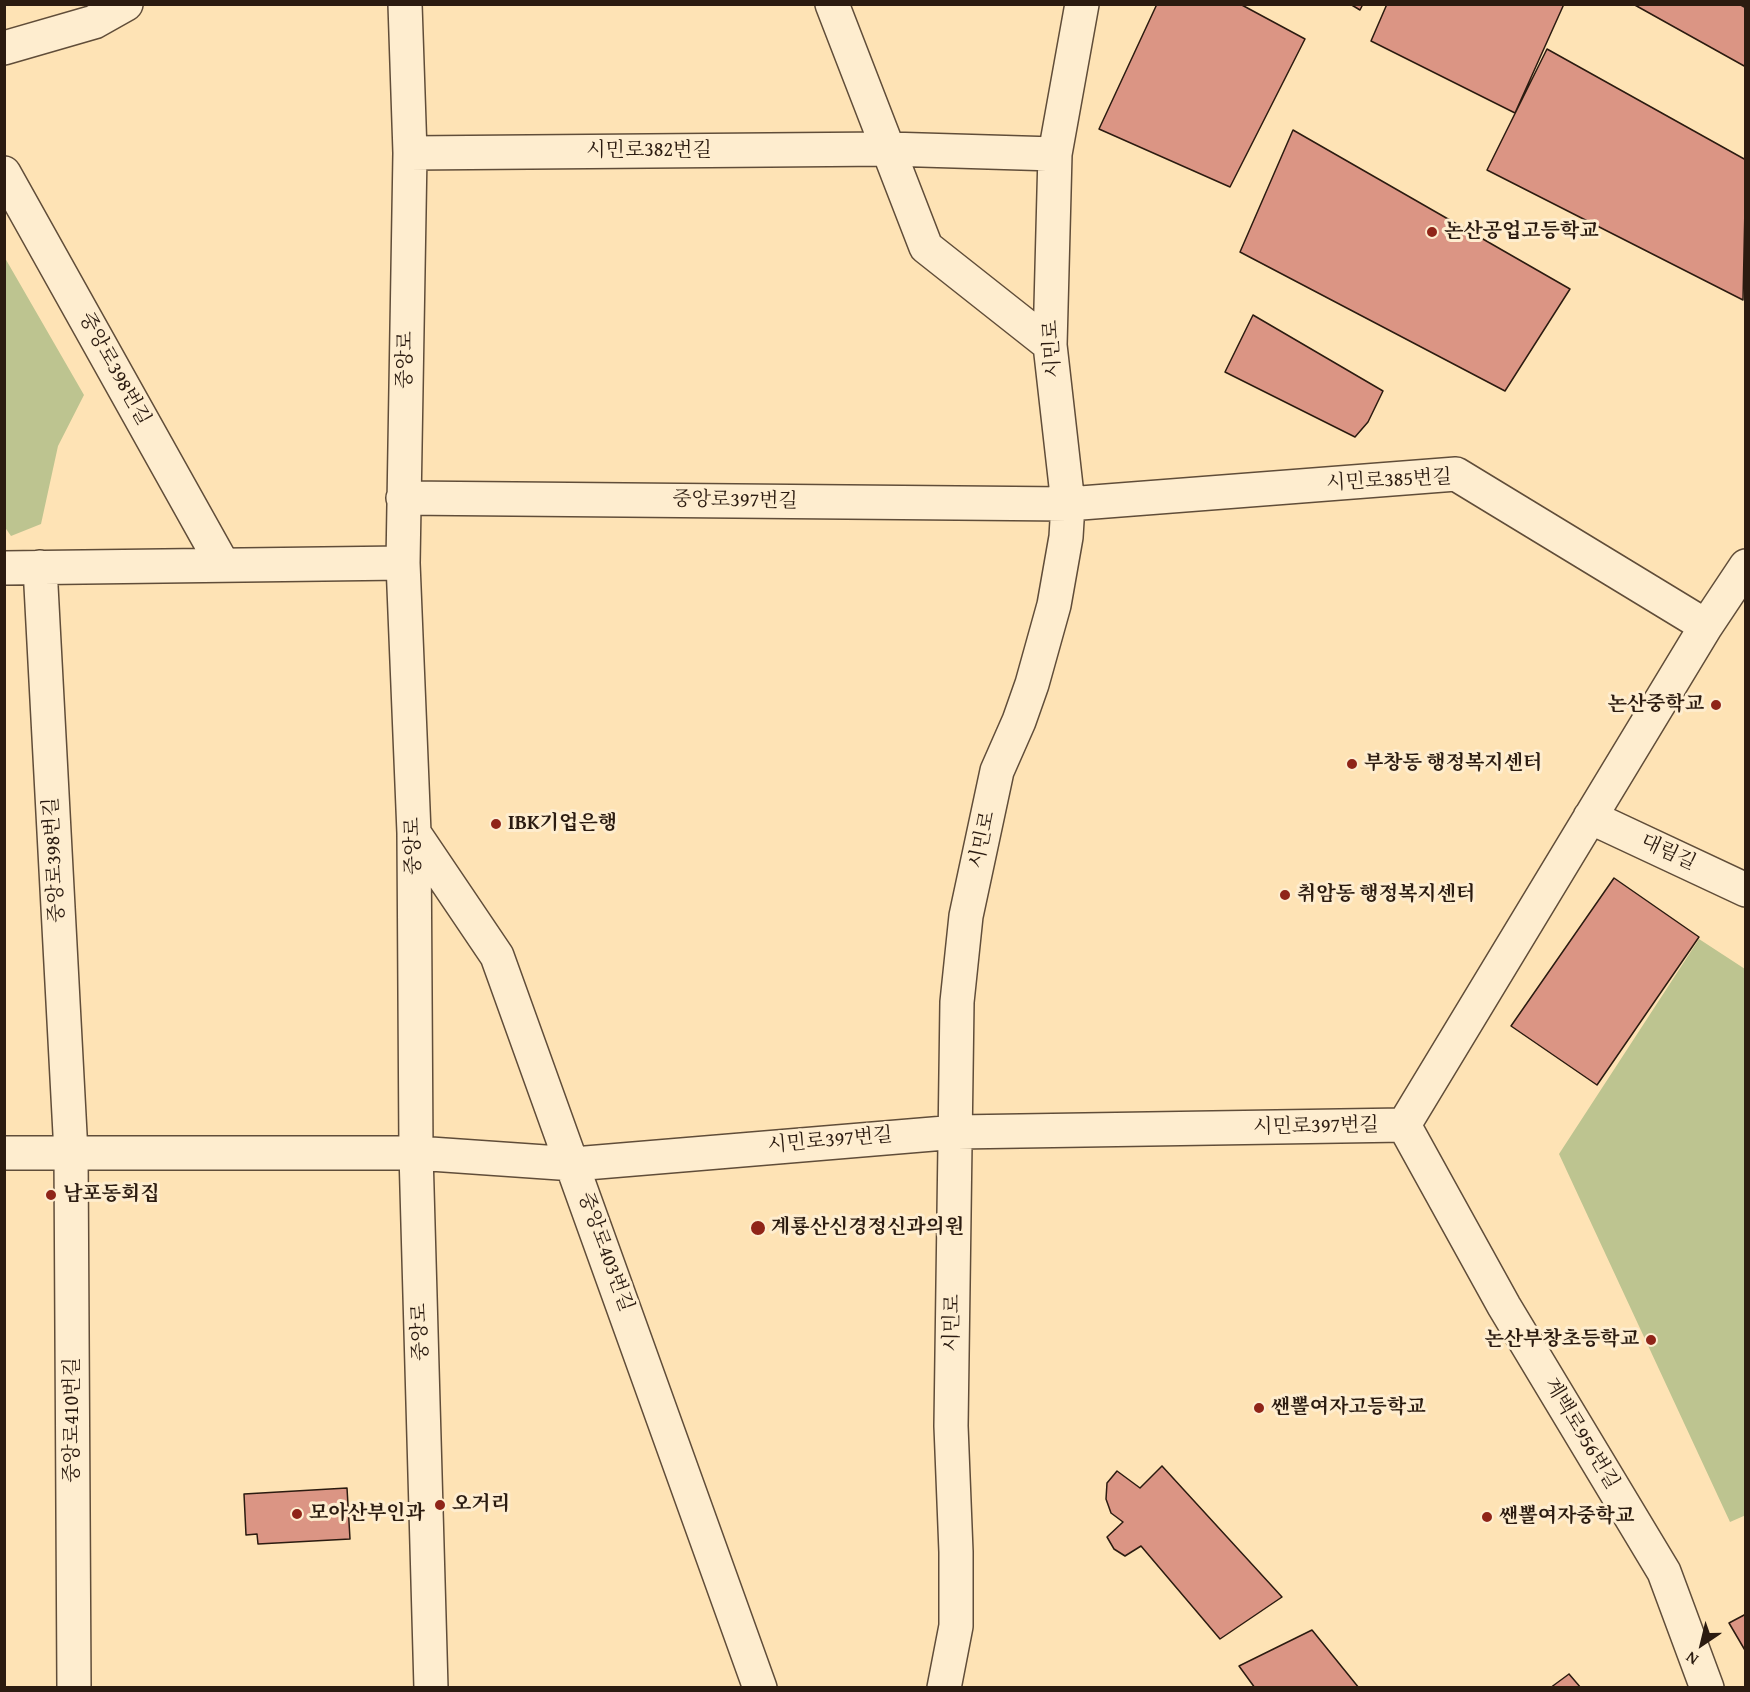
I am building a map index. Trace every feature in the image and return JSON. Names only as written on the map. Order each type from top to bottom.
[{"type":"street","points":[[4,48],[94,22],[126,4]]},
{"type":"street","name":"중앙로","points":[[405,4],[410,153],[403,563],[414,833],[416,1153],[431,1688]]},
{"type":"street","points":[[832,4],[926,247],[1050,345]]},
{"type":"street","name":"시민로","points":[[944,1688],[956,1626],[956,1552],[951,1426],[957,1132],[957,1002],[966,916],[998,771],[1019,721],[1054,605],[1066,537],[1068,504],[1050,345],[1055,154],[1082,4]]},
{"type":"street","name":"시민로382번길","points":[[410,153],[888,149],[1055,154]]},
{"type":"street","name":"중앙로398번길","points":[[4,173],[224,565]]},
{"type":"street","name":"시민로385번길","points":[[1068,504],[1456,474],[1706,626]]},
{"type":"street","name":"중앙로397번길","points":[[403,498],[1068,504]]},
{"type":"street","points":[[4,568],[403,563]]},
{"type":"street","name":"시민로397번길","points":[[416,1153],[574,1164],[957,1132],[1404,1125],[1706,626],[1746,566]]},
{"type":"street","name":"중앙로398번길","points":[[40,567],[71,1153]]},
{"type":"street","name":"대림길","points":[[1590,817],[1746,890]]},
{"type":"street","name":"중앙로403번길","points":[[414,833],[497,956],[574,1164],[760,1688]]},
{"type":"street","name":"계백로956번길","points":[[1404,1125],[1504,1306],[1664,1572],[1707,1688]]},
{"type":"street","points":[[4,1153],[416,1153]]},
{"type":"street","name":"중앙로410번길","points":[[71,1153],[74,1688]]},
{"type":"green space","points":[[5,258],[84,395],[58,446],[41,524],[11,536],[4,526]]},
{"type":"green space","points":[[1699,939],[1745,969],[1746,1515],[1730,1522],[1559,1154]]},
{"type":"building","points":[[1157,4],[1240,4],[1305,39],[1230,187],[1099,129]]},
{"type":"building","points":[[1350,4],[1363,4],[1360,10]]},
{"type":"building","points":[[1387,4],[1564,4],[1515,113],[1371,41]]},
{"type":"building","points":[[1633,4],[1739,4],[1746,8],[1746,67]]},
{"type":"building","points":[[1547,49],[1746,160],[1743,300],[1487,170]]},
{"type":"building","points":[[1293,130],[1570,289],[1505,391],[1240,252]]},
{"type":"building","points":[[1253,315],[1383,391],[1368,422],[1355,437],[1225,372]]},
{"type":"building","points":[[1614,878],[1699,937],[1597,1085],[1511,1026]]},
{"type":"building","points":[[1162,1466],[1282,1597],[1220,1639],[1141,1546],[1125,1556],[1114,1549],[1107,1537],[1123,1522],[1111,1513],[1106,1499],[1107,1483],[1117,1471],[1140,1488]]},
{"type":"building","name":"모아산부인과","points":[[347,1488],[350,1539],[258,1544],[257,1534],[246,1535],[244,1494]]},
{"type":"building","points":[[1746,1614],[1746,1652],[1729,1623]]},
{"type":"building","points":[[1312,1630],[1359,1688],[1255,1688],[1239,1666]]},
{"type":"building","points":[[1569,1674],[1581,1688],[1550,1688]]},
{"type":"place","name":"논산공업고등학교","points":[[1432,232]]},
{"type":"place","name":"논산중학교","points":[[1716,705]]},
{"type":"place","name":"부창동 행정복지센터","points":[[1352,764]]},
{"type":"place","name":"IBK기업은행","points":[[496,824]]},
{"type":"place","name":"취암동 행정복지센터","points":[[1285,895]]},
{"type":"place","name":"남포동회집","points":[[51,1195]]},
{"type":"place","name":"계룡산신경정신과의원","points":[[758,1228]]},
{"type":"place","name":"논산부창초등학교","points":[[1651,1340]]},
{"type":"place","name":"쌘뽈여자고등학교","points":[[1259,1408]]},
{"type":"place","name":"오거리","points":[[440,1505]]},
{"type":"place","name":"모아산부인과","points":[[297,1514]]},
{"type":"place","name":"쌘뽈여자중학교","points":[[1487,1517]]}]
